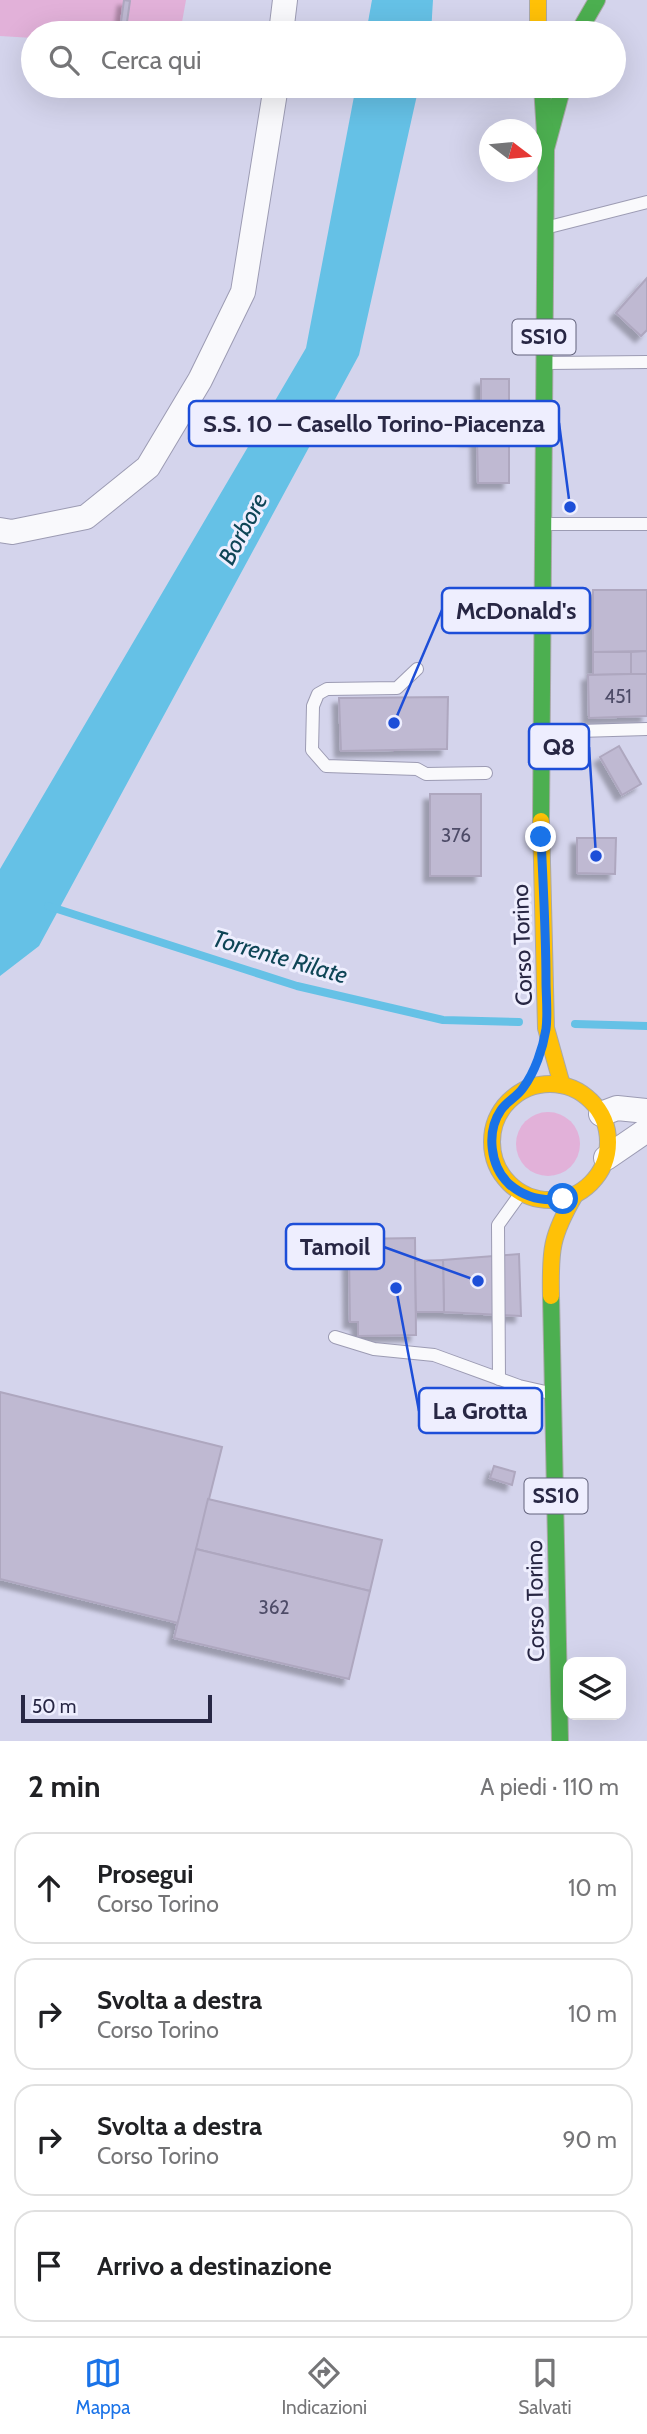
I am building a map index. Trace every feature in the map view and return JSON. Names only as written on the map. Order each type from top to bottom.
[{"type":"main road","points":[[537,0],[538,21]]},
{"type":"main road","points":[[585,21],[597,0]]},
{"type":"main road","name":"Corso Torino","points":[[543,98],[546,149],[541,732],[546,1028],[562,1085]]},
{"type":"main road","name":"Corso Torino","points":[[546,149],[554,98]]},
{"type":"main road","points":[[546,149],[560,98]]},
{"type":"main road","name":"Corso Torino","points":[[546,1028],[536,1063],[522,1090],[510,1099],[499,1113],[493,1130],[492,1149],[496,1166],[506,1181],[523,1194],[551,1251]]},
{"type":"main road","points":[[522,1090],[536,1085],[562,1085],[578,1091],[601,1114],[608,1143],[606,1158]]},
{"type":"main road","name":"Corso Torino","points":[[560,1741],[551,1251],[562,1217],[575,1195],[589,1186],[606,1158]]},
{"type":"main road","points":[[523,1194],[551,1201],[575,1195]]},
{"type":"street","points":[[282,21],[285,0]]},
{"type":"street","points":[[0,530],[12,532],[86,517],[148,467],[200,380],[243,292],[274,98]]},
{"type":"street","points":[[601,1114],[617,1108],[647,1111]]},
{"type":"street","points":[[606,1158],[647,1130]]},
{"type":"lane","points":[[545,228],[647,202]]},
{"type":"lane","points":[[544,363],[647,362]]},
{"type":"lane","points":[[542,524],[647,524]]},
{"type":"lane","points":[[417,669],[397,688],[327,689],[318,694],[313,706],[312,750],[326,766],[417,769],[426,774],[486,773]]},
{"type":"lane","points":[[541,732],[647,729]]},
{"type":"lane","points":[[499,1379],[498,1224],[523,1194]]},
{"type":"lane","points":[[335,1336],[374,1349],[434,1356],[499,1379],[554,1394]]},
{"type":"shaded area","points":[[0,0],[186,0],[182,21],[21,21],[21,37],[0,36]]},
{"type":"shaded area","points":[[542,1112],[554,1112],[571,1121],[578,1132],[578,1156],[571,1167],[554,1176],[542,1176],[530,1171],[521,1162],[516,1150],[516,1138],[521,1126],[530,1117]]},
{"type":"water","points":[[372,0],[433,0],[432,21],[368,21]]},
{"type":"water","name":"Borbore","points":[[354,98],[416,98],[359,355],[39,946],[0,976],[0,869],[306,348]]},
{"type":"building","points":[[124,0],[130,1],[127,21],[121,21]]},
{"type":"building","points":[[647,278],[647,330],[641,336],[616,313]]},
{"type":"building","points":[[481,379],[509,379],[509,420],[466,420],[466,407],[481,407]]},
{"type":"building","points":[[466,420],[509,420],[509,483],[478,483],[477,439],[466,439]]},
{"type":"building","points":[[593,590],[647,590],[647,651],[593,652]]},
{"type":"building","points":[[647,651],[647,674],[631,674],[631,652]]},
{"type":"building","points":[[593,652],[631,652],[631,674],[593,675]]},
{"type":"building","points":[[647,674],[647,716],[589,718],[588,675]]},
{"type":"building","points":[[448,697],[447,749],[341,751],[339,698]]},
{"type":"building","points":[[619,746],[641,784],[622,795],[600,757]]},
{"type":"building","points":[[430,794],[481,794],[481,876],[430,876]]},
{"type":"building","points":[[577,838],[616,838],[615,874],[577,873]]},
{"type":"building","points":[[415,1238],[416,1335],[358,1336],[358,1322],[350,1322],[349,1255],[356,1255],[356,1239]]},
{"type":"building","points":[[519,1254],[521,1316],[444,1312],[443,1260]]},
{"type":"building","points":[[443,1260],[444,1312],[416,1312],[415,1261]]},
{"type":"building","points":[[0,1392],[222,1447],[178,1623],[0,1579]]},
{"type":"building","points":[[494,1466],[515,1472],[512,1485],[490,1478]]},
{"type":"building","points":[[208,1499],[382,1540],[370,1591],[196,1549]]},
{"type":"building","points":[[196,1549],[370,1591],[349,1679],[174,1638]]},
{"type":"waterway","name":"Torrente Rilate","points":[[48,906],[297,986],[443,1020],[519,1022]]},
{"type":"waterway","name":"Torrente Rilate","points":[[575,1024],[647,1026]]},
{"type":"traffic: fast","points":[[585,21],[597,0]]},
{"type":"traffic: fast","points":[[541,821],[546,149],[543,98]]},
{"type":"traffic: fast","points":[[546,149],[560,98]]},
{"type":"traffic: fast","points":[[551,1296],[560,1741]]},
{"type":"traffic: slow","points":[[538,0],[538,21]]},
{"type":"traffic: slow","points":[[541,821],[546,1028],[562,1085]]},
{"type":"traffic: slow","points":[[550,1084],[572,1088],[591,1101],[604,1120],[608,1142],[604,1164],[591,1183],[572,1196],[550,1200],[528,1196],[509,1183],[496,1164],[492,1142],[496,1120],[509,1101],[528,1088],[550,1084]]},
{"type":"traffic: slow","points":[[551,1296],[554,1244],[561,1222],[575,1195]]},
{"type":"place","name":"S.S. 10 – Casello Torino-Piacenza","points":[[570,507]]},
{"type":"place","name":"McDonald's","points":[[394,723]]},
{"type":"place","name":"Q8","points":[[596,856]]},
{"type":"place","name":"Tamoil","points":[[478,1281]]},
{"type":"place","name":"La Grotta","points":[[396,1288]]},
{"type":"route","points":[[541,837],[546,1028],[535,1069],[522,1090],[510,1099],[499,1113],[493,1130],[492,1149],[496,1166],[506,1181],[521,1193],[538,1200],[563,1199]]}]
